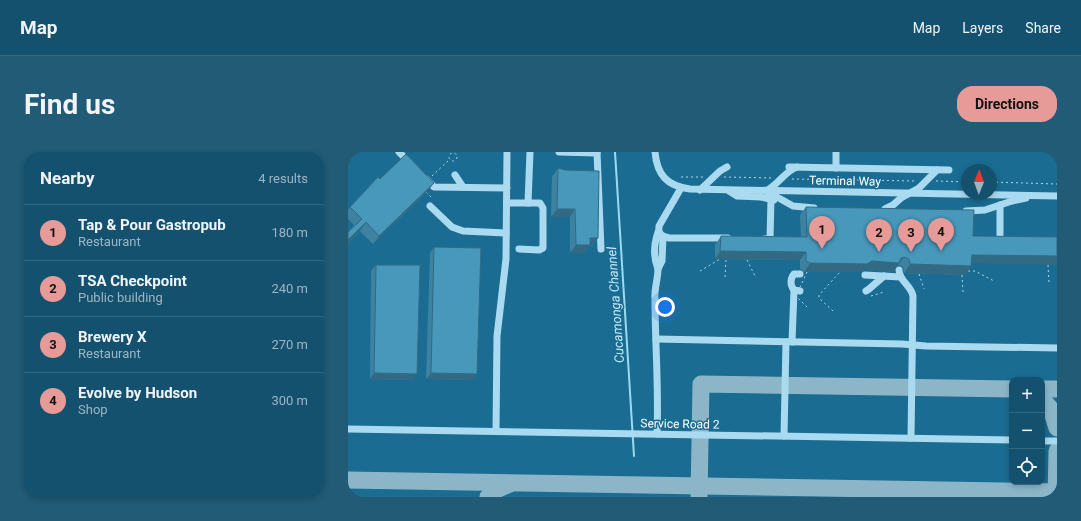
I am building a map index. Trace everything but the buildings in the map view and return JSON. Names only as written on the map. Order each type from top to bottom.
[{"type":"street","points":[[399,152],[434,187],[507,188]]},
{"type":"street","points":[[496,431],[497,329],[504,279],[507,203],[507,152]]},
{"type":"street","points":[[528,203],[530,152]]},
{"type":"street","points":[[559,152],[597,153],[601,249]]},
{"type":"street","name":"Terminal Way","points":[[655,152],[656,162],[661,174],[674,185],[681,188],[700,190],[1057,196]]},
{"type":"street","points":[[836,152],[836,168]]},
{"type":"street","points":[[700,190],[713,177],[727,167]]},
{"type":"street","points":[[789,167],[949,170]]},
{"type":"street","points":[[766,191],[775,186],[782,178],[798,167]]},
{"type":"street","points":[[899,209],[881,209],[893,205],[905,196],[912,193],[937,170]]},
{"type":"street","points":[[590,174],[598,174]]},
{"type":"street","points":[[455,175],[462,187]]},
{"type":"street","points":[[657,434],[658,396],[654,298],[658,281],[658,269],[662,261],[661,234],[659,226],[681,188]]},
{"type":"street","points":[[727,190],[737,196],[761,197],[786,202]]},
{"type":"street","points":[[766,191],[798,207],[820,208]]},
{"type":"street","points":[[955,210],[985,210],[1037,196]]},
{"type":"street","points":[[755,239],[770,239],[771,199]]},
{"type":"street","points":[[507,203],[540,203],[543,208],[543,248],[539,250],[519,249]]},
{"type":"street","points":[[1000,205],[1000,235]]},
{"type":"street","points":[[430,206],[456,229],[506,236]]},
{"type":"street","points":[[661,234],[739,238]]},
{"type":"street","points":[[784,436],[789,342],[797,290],[791,286],[794,274],[804,273]]},
{"type":"street","points":[[884,276],[868,289],[868,275],[884,276],[899,273],[913,292],[911,438]]},
{"type":"street","points":[[656,339],[1057,348]]},
{"type":"street","name":"Service Road 2","points":[[348,429],[1009,440]]},
{"type":"street","points":[[1045,441],[1057,441]]},
{"type":"path","points":[[427,181],[450,160]]},
{"type":"path","points":[[681,177],[885,180]]},
{"type":"path","points":[[997,182],[1057,184]]},
{"type":"path","points":[[426,192],[432,198]]},
{"type":"path","points":[[700,271],[720,259]]},
{"type":"path","points":[[725,277],[726,259]]},
{"type":"path","points":[[747,260],[756,278]]},
{"type":"path","points":[[1048,264],[1049,283]]},
{"type":"path","points":[[966,271],[975,271],[994,281]]},
{"type":"path","points":[[833,311],[819,298],[819,295],[840,272]]},
{"type":"path","points":[[804,273],[796,296],[808,308]]},
{"type":"path","points":[[918,273],[924,289]]},
{"type":"path","points":[[962,274],[963,292]]},
{"type":"waterway","name":"Cucamonga Channel","points":[[615,152],[634,456]]},
{"type":"taxiway","points":[[699,497],[701,384],[1009,389]]},
{"type":"taxiway","points":[[1045,389],[1057,389]]},
{"type":"taxiway","points":[[1045,402],[1051,409],[1057,428]]},
{"type":"taxiway","points":[[1056,497],[1057,451]]},
{"type":"taxiway","points":[[348,480],[1057,492]]},
{"type":"taxiway","points":[[488,497],[498,489],[510,484]]},
{"type":"place","name":"Tap & Pour Gastropub","points":[[822,249]]},
{"type":"place","name":"Evolve by Hudson","points":[[941,251]]},
{"type":"place","name":"TSA Checkpoint","points":[[879,252]]},
{"type":"place","name":"Brewery X","points":[[911,252]]}]
